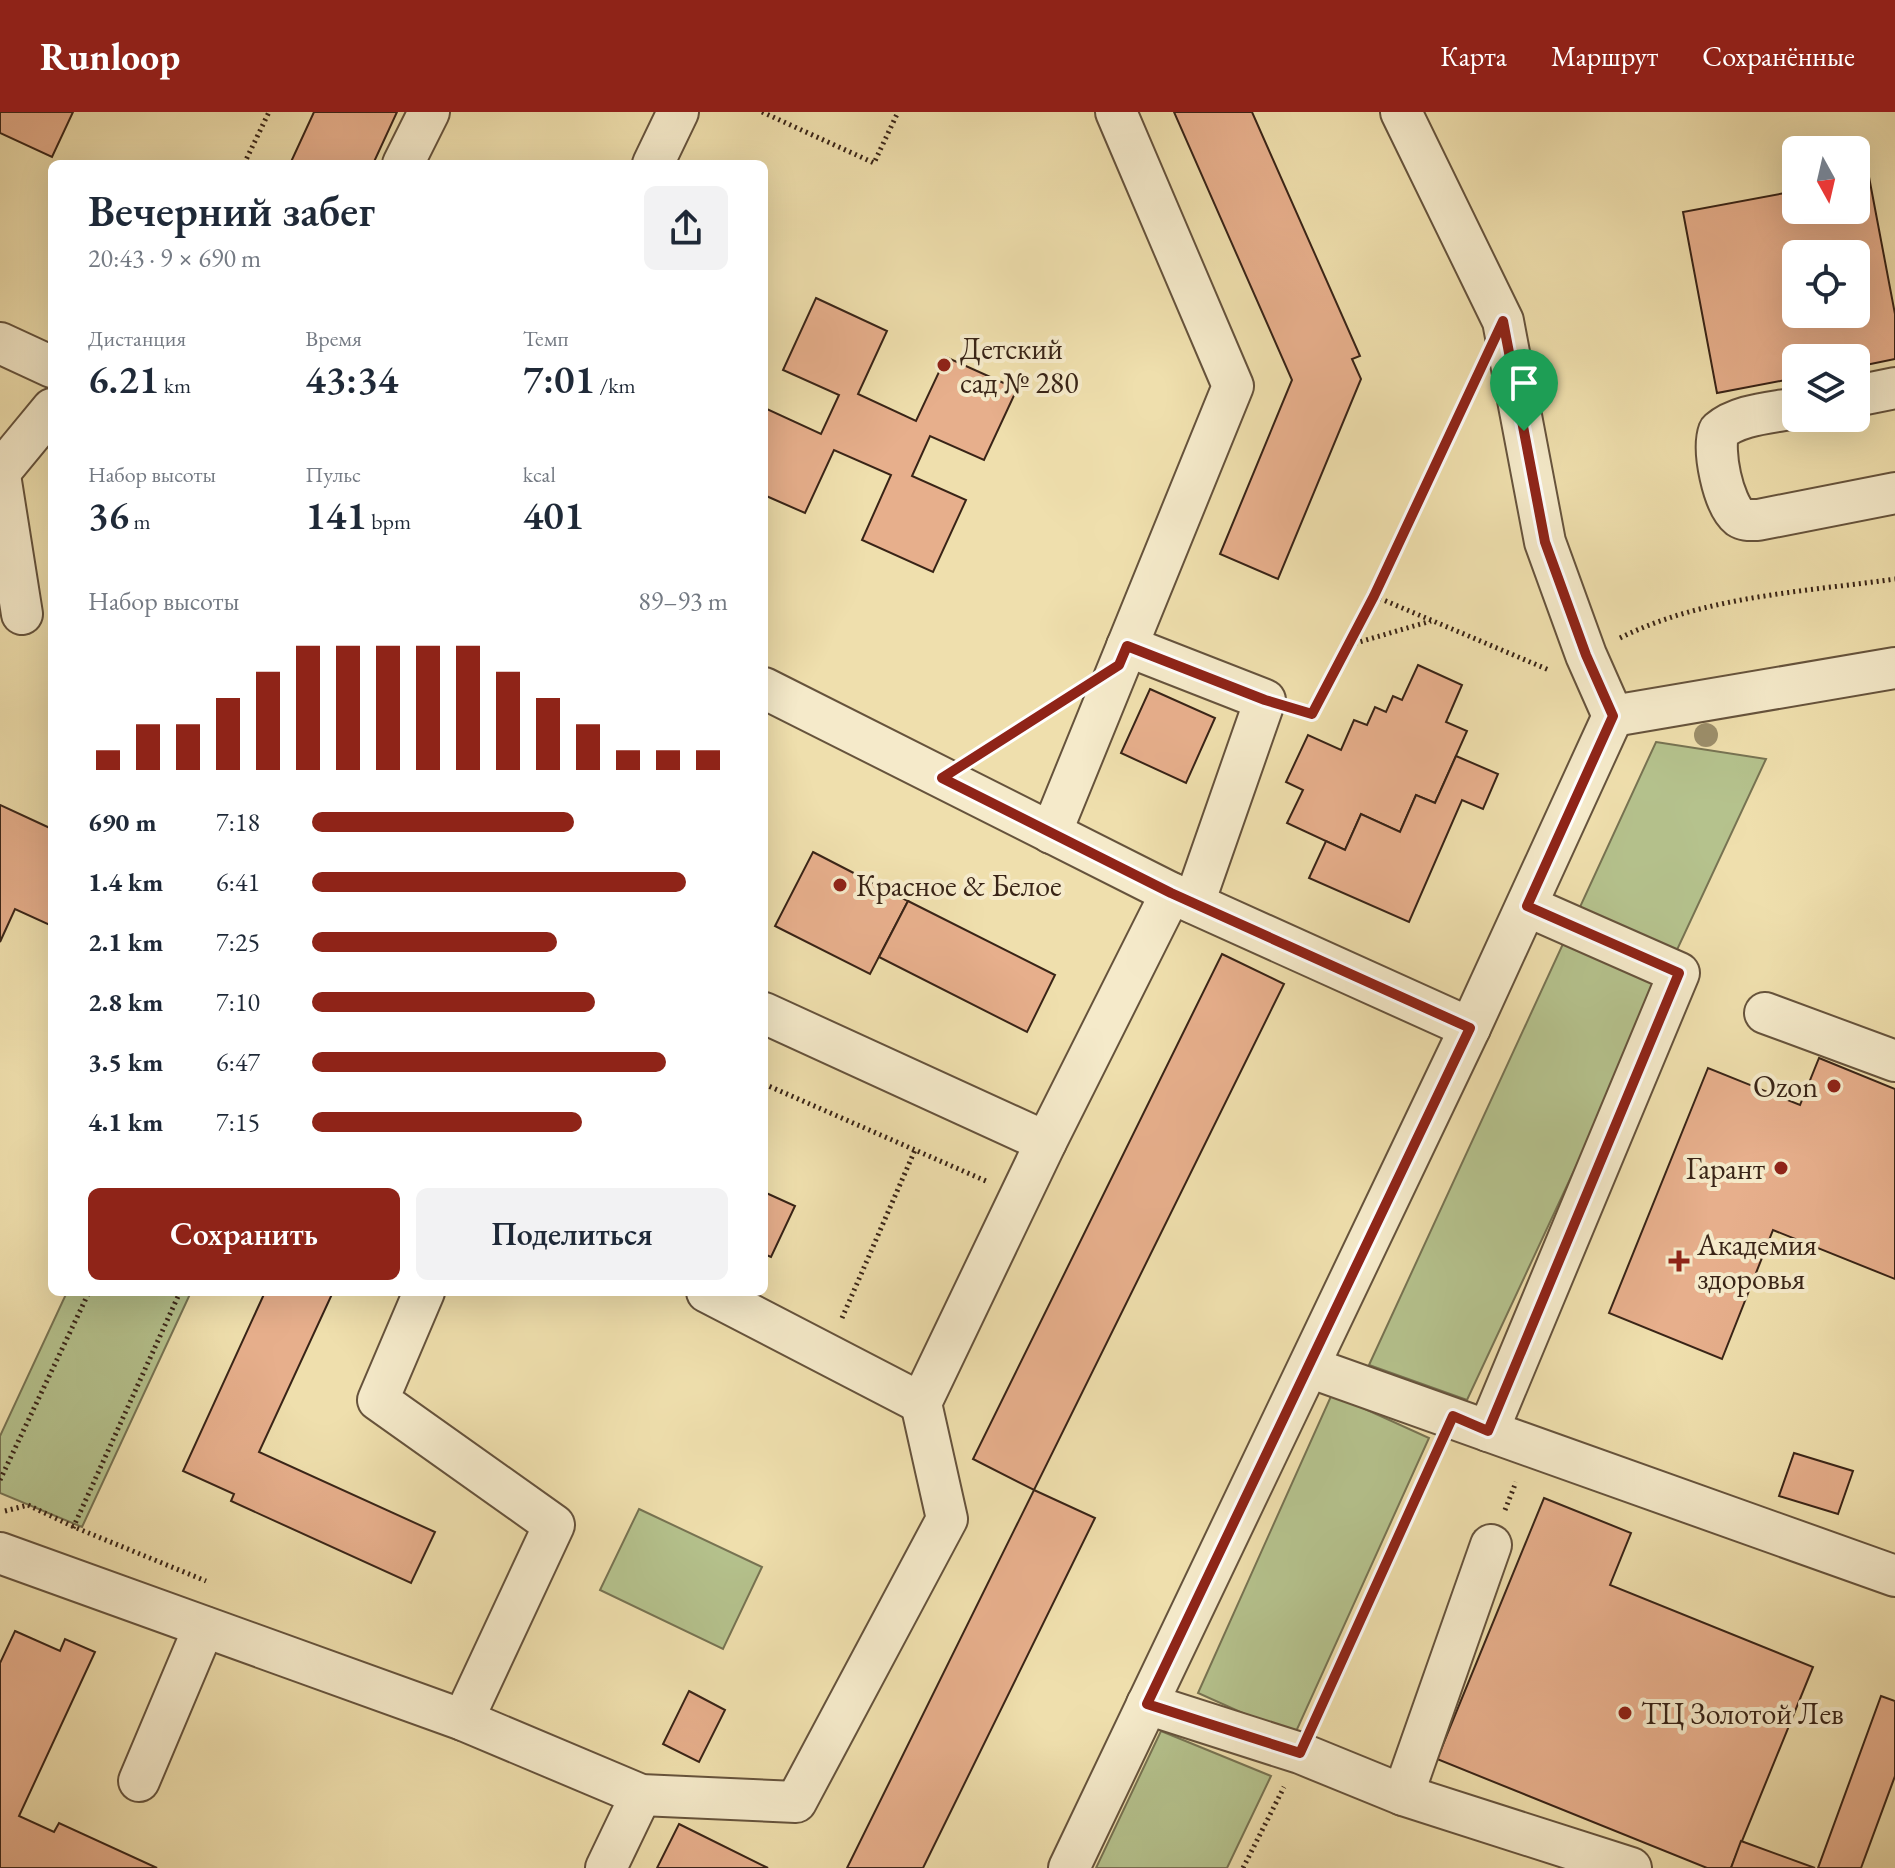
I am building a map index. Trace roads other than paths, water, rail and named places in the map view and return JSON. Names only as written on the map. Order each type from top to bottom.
[{"type":"street","points":[[405,160],[429,112]]},
{"type":"street","points":[[655,160],[678,112]]},
{"type":"street","points":[[1051,833],[1233,386],[1116,112]]},
{"type":"street","points":[[1069,1868],[1470,1028],[1613,716],[1586,655],[1545,542],[1503,321],[1401,112]]},
{"type":"street","points":[[0,343],[48,365]]},
{"type":"street","points":[[1870,393],[1895,388]]},
{"type":"street","points":[[1782,411],[1728,423],[1719,431],[1717,459],[1737,516],[1745,520],[1758,520],[1895,493]]},
{"type":"street","points":[[22,614],[0,474],[48,414]]},
{"type":"street","points":[[0,1553],[463,1720],[641,1795],[796,1802],[947,1519],[921,1403],[1046,1142],[1182,898],[1265,700],[1127,646]]},
{"type":"street","points":[[1613,716],[1895,668]]},
{"type":"street","points":[[768,690],[1182,898],[1470,1028]]},
{"type":"street","points":[[1470,1423],[1679,973],[1527,906]]},
{"type":"street","points":[[1765,1013],[1895,1061]]},
{"type":"street","points":[[768,1015],[1046,1142]]},
{"type":"street","points":[[422,1296],[378,1400],[554,1525],[463,1720]]},
{"type":"street","points":[[715,1296],[921,1403]]},
{"type":"street","points":[[1309,1367],[1895,1576]]},
{"type":"street","points":[[1403,1795],[1491,1545]]},
{"type":"street","points":[[139,1781],[204,1627]]},
{"type":"street","points":[[1147,1704],[1300,1753],[1403,1795],[1631,1868]]},
{"type":"street","points":[[606,1868],[641,1795]]},
{"type":"place","name":"Детский сад № 280","points":[[944,365]]},
{"type":"place","name":"Красное & Белое","points":[[840,885]]},
{"type":"place","name":"Ozon","points":[[1834,1086]]},
{"type":"place","name":"Гарант","points":[[1781,1168]]},
{"type":"place","name":"Академия здоровья","points":[[1679,1261]]},
{"type":"place","name":"ТЦ Золотой Лев","points":[[1625,1713]]}]
